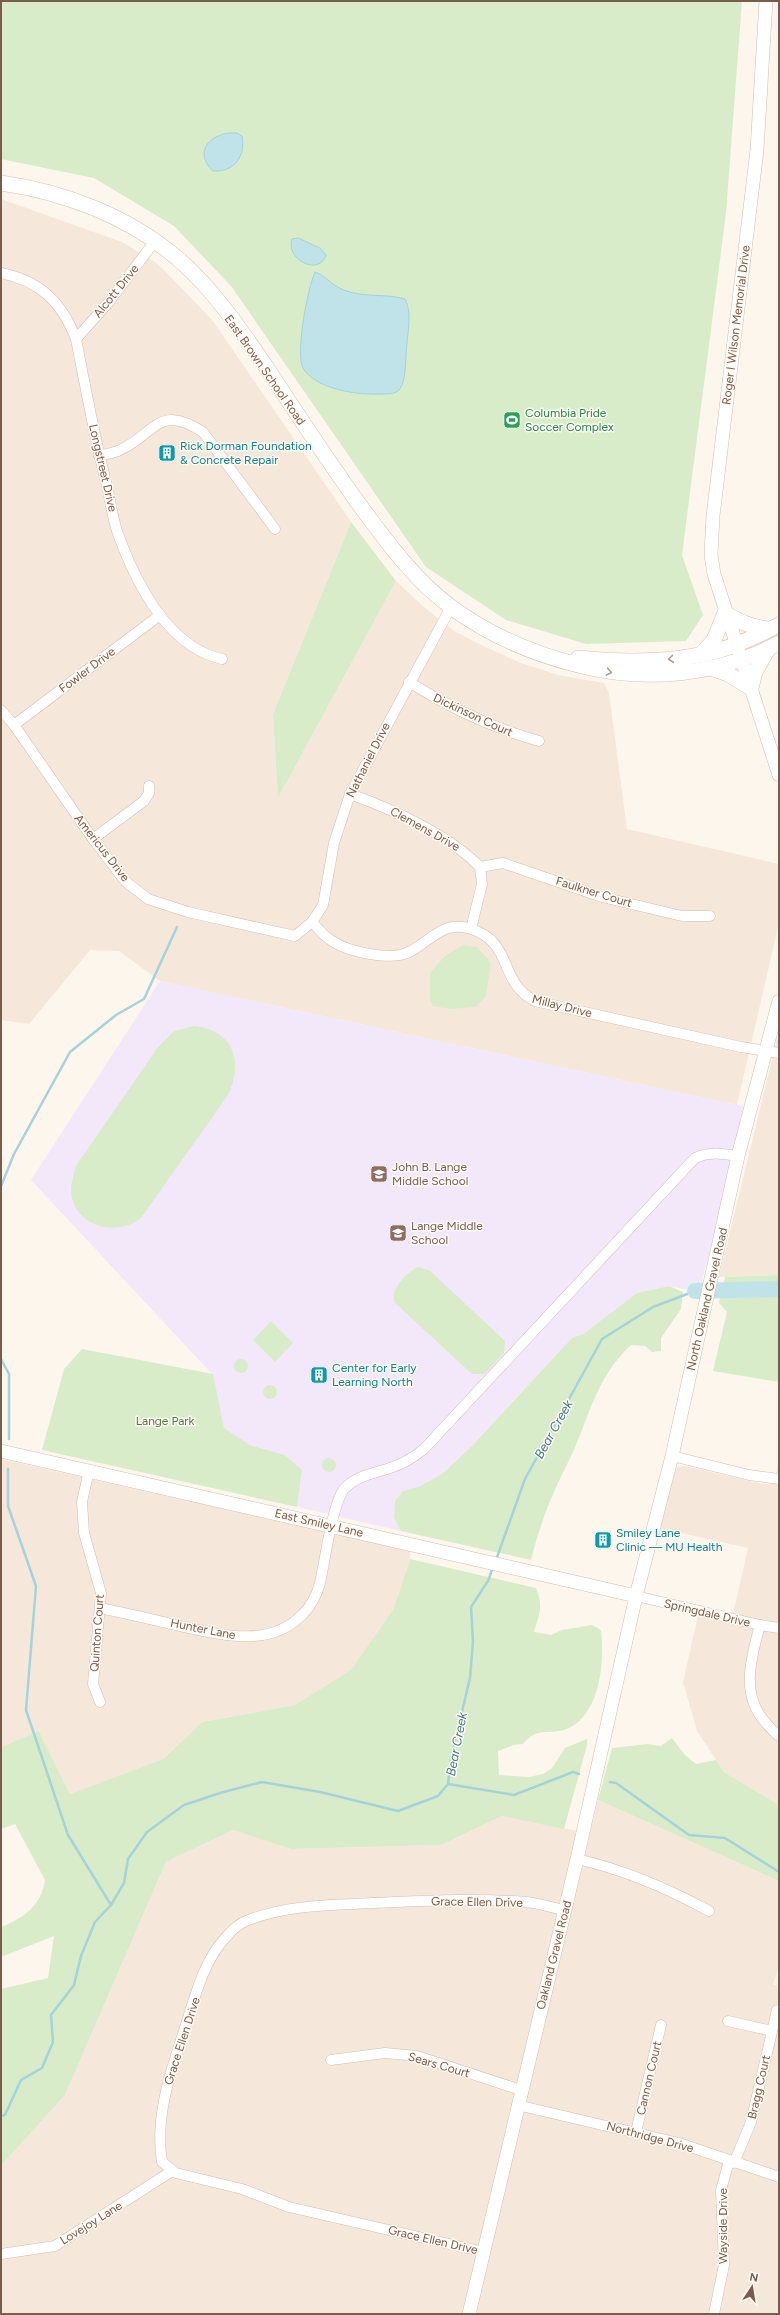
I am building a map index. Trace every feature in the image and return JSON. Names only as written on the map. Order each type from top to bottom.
[{"type":"main road","name":"East Brown School Road","points":[[1,183],[28,187],[85,204],[122,221],[155,241],[178,259],[209,291],[254,350],[324,455],[386,541],[408,568],[451,607],[511,642],[545,654],[627,661],[742,660],[773,646]]},
{"type":"main road","points":[[773,646],[755,672],[751,688],[705,661],[725,613],[742,624],[758,629],[775,627]]},
{"type":"main road","points":[[736,644],[775,627]]},
{"type":"main road","name":"East Brown School Road","points":[[705,661],[736,644]]},
{"type":"street","name":"Roger I Wilson Memorial Drive","points":[[736,644],[714,574],[711,532],[757,150],[766,1]]},
{"type":"street","name":"Alcott Drive","points":[[76,339],[108,303],[155,241]]},
{"type":"street","name":"Longstreet Drive","points":[[1,273],[34,284],[54,300],[70,322],[76,339],[99,456],[118,533],[132,568],[160,615],[189,646],[206,656],[222,659]]},
{"type":"street","points":[[99,456],[120,450],[159,421],[172,420],[195,427],[203,432],[274,529]]},
{"type":"street","name":"Nathaniel Drive","points":[[312,922],[323,905],[334,842],[350,794],[409,682],[451,607]]},
{"type":"street","name":"Fowler Drive","points":[[14,725],[160,615]]},
{"type":"street","points":[[736,644],[779,775]]},
{"type":"street","name":"Dickinson Court","points":[[409,682],[470,716],[492,726],[540,741]]},
{"type":"street","name":"Americus Drive","points":[[1,710],[14,725],[93,840],[125,881],[148,899],[188,912],[295,936],[312,922]]},
{"type":"street","points":[[93,840],[144,801],[149,793],[149,786]]},
{"type":"street","name":"Clemens Drive","points":[[350,794],[383,805],[465,851],[480,867]]},
{"type":"street","name":"Faulkner Court","points":[[480,867],[503,863],[602,897],[682,916],[710,916]]},
{"type":"street","points":[[471,929],[482,884],[480,867]]},
{"type":"street","name":"Millay Drive","points":[[312,922],[325,936],[341,946],[394,956],[412,951],[439,931],[450,928],[471,929],[484,935],[495,943],[502,953],[509,975],[516,987],[524,995],[535,1001],[773,1052]]},
{"type":"street","name":"North Oakland Gravel Road","points":[[636,1596],[672,1456],[738,1156],[773,1052],[779,1002]]},
{"type":"street","name":"Hunter Lane","points":[[100,1608],[222,1635],[248,1637],[274,1633],[294,1623],[310,1607],[319,1587],[336,1509],[343,1492],[350,1483],[370,1473],[400,1464],[413,1458],[424,1449],[695,1158],[715,1152],[738,1156]]},
{"type":"street","name":"East Smiley Lane","points":[[1,1451],[636,1596]]},
{"type":"street","points":[[672,1456],[750,1475],[779,1478]]},
{"type":"street","name":"Quinton Court","points":[[89,1470],[82,1502],[84,1532],[100,1593],[93,1684],[100,1702]]},
{"type":"street","name":"Springdale Drive","points":[[636,1596],[760,1625],[779,1628]]},
{"type":"street","name":"Oakland Gravel Road","points":[[469,2314],[577,1859],[636,1596]]},
{"type":"street","points":[[760,1625],[749,1672],[751,1695],[759,1716],[779,1736]]},
{"type":"street","points":[[577,1859],[646,1879],[709,1911]]},
{"type":"street","name":"Grace Ellen Drive","points":[[484,2252],[290,2206],[242,2189],[187,2177],[172,2171],[162,2162],[160,2149],[162,2114],[169,2078],[203,1977],[214,1952],[235,1928],[246,1922],[283,1912],[320,1906],[477,1900],[528,1902],[565,1910]]},
{"type":"street","name":"Bragg Court","points":[[731,2162],[751,2122],[777,2010]]},
{"type":"street","points":[[728,2021],[772,2031]]},
{"type":"street","name":"Cannon Court","points":[[636,2132],[661,2025]]},
{"type":"street","name":"Sears Court","points":[[331,2060],[385,2053],[417,2056],[521,2090]]},
{"type":"street","name":"Northridge Drive","points":[[518,2105],[679,2143],[779,2178]]},
{"type":"street","name":"Wayside Drive","points":[[714,2314],[724,2265],[721,2190],[731,2162]]},
{"type":"street","name":"Lovejoy Lane","points":[[1,2254],[55,2246],[172,2171]]},
{"type":"shaded area","points":[[1,199],[122,242],[155,262],[166,272],[213,321],[351,522],[273,714],[278,798],[396,581],[424,607],[454,631],[481,645],[521,663],[558,675],[604,683],[609,693],[627,829],[779,864],[779,923],[737,1105],[160,981],[119,951],[90,950],[29,1024],[1,1020]]},
{"type":"shaded area","name":"Lange Middle School","points":[[160,981],[747,1107],[699,1292],[669,1286],[637,1293],[583,1334],[572,1338],[472,1446],[442,1474],[418,1487],[403,1491],[395,1501],[394,1518],[401,1531],[297,1507],[302,1470],[285,1455],[250,1445],[223,1428],[212,1374],[31,1180]]},
{"type":"shaded area","points":[[777,1039],[779,1039],[779,1275],[719,1277]]},
{"type":"shaded area","points":[[779,1452],[779,1805],[724,1772],[697,1731],[683,1682],[698,1616],[731,1623],[748,1548],[659,1528],[674,1471],[678,1467],[685,1466],[762,1484],[775,1484]]},
{"type":"shaded area","points":[[1,1459],[410,1551],[410,1559],[393,1610],[352,1670],[295,1705],[202,1722],[163,1759],[70,1794],[39,1731],[1,1747]]},
{"type":"shaded area","points":[[598,1800],[779,1881],[779,1967],[773,1985],[779,1986],[779,2314],[475,2314]]},
{"type":"shaded area","points":[[502,1816],[578,1831],[464,2314],[1,2314],[1,2166],[65,2095],[166,1862],[233,1830],[291,1849],[441,1845]]},
{"type":"green space","name":"Columbia Pride Soccer Complex","points":[[1,1],[742,1],[726,213],[682,555],[703,615],[686,641],[586,644],[506,620],[426,567],[231,286],[174,226],[94,178],[1,159]]},
{"type":"green space","points":[[351,522],[396,581],[278,798],[273,714]]},
{"type":"green space","points":[[463,945],[477,947],[491,963],[486,996],[476,1007],[450,1009],[433,1006],[430,1000],[430,973],[445,956]]},
{"type":"green space","points":[[194,1026],[208,1029],[218,1034],[227,1041],[232,1050],[235,1060],[235,1071],[233,1083],[228,1095],[141,1218],[131,1224],[120,1227],[97,1225],[87,1220],[79,1213],[74,1203],[71,1191],[76,1166],[158,1047],[174,1031]]},
{"type":"green space","points":[[418,1267],[429,1270],[505,1341],[504,1353],[484,1374],[472,1374],[395,1303],[394,1293],[396,1287],[408,1273]]},
{"type":"green space","points":[[779,1275],[779,1382],[713,1371],[727,1312],[719,1303],[725,1277]]},
{"type":"green space","points":[[669,1286],[683,1292],[681,1309],[661,1338],[661,1351],[652,1352],[645,1346],[631,1345],[620,1357],[603,1381],[550,1502],[539,1530],[531,1560],[401,1531],[394,1518],[395,1501],[403,1491],[418,1487],[442,1474],[472,1446],[572,1338],[583,1334],[637,1293]]},
{"type":"green space","points":[[271,1321],[293,1343],[275,1362],[253,1340]]},
{"type":"green space","name":"Lange Park","points":[[82,1349],[213,1374],[224,1428],[250,1445],[285,1455],[302,1470],[297,1507],[42,1450],[64,1369]]},
{"type":"green space","points":[[241,1359],[246,1361],[248,1366],[246,1371],[241,1373],[236,1371],[234,1366],[236,1361]]},
{"type":"green space","points":[[267,1385],[273,1385],[277,1389],[277,1395],[273,1399],[267,1399],[263,1395],[263,1389]]},
{"type":"green space","points":[[329,1458],[334,1460],[336,1465],[334,1470],[329,1472],[324,1470],[322,1465],[324,1460]]},
{"type":"green space","points":[[410,1559],[536,1588],[540,1601],[540,1610],[534,1632],[551,1635],[562,1630],[592,1625],[601,1630],[601,1673],[593,1702],[586,1714],[576,1724],[564,1730],[538,1733],[528,1738],[523,1744],[514,1745],[498,1751],[499,1775],[529,1777],[543,1774],[552,1768],[565,1748],[587,1739],[587,1745],[564,1829],[502,1816],[441,1845],[291,1849],[233,1830],[166,1862],[65,2095],[1,2166],[1,1989],[48,1978],[54,1936],[1,1957],[1,1927],[17,1920],[30,1910],[40,1897],[45,1880],[15,1824],[1,1829],[1,1747],[39,1731],[70,1794],[163,1759],[202,1722],[295,1705],[351,1670],[393,1610]]},
{"type":"green space","points":[[672,1738],[685,1755],[696,1764],[716,1760],[724,1772],[779,1805],[779,1881],[598,1800],[612,1748],[648,1744],[661,1746]]},
{"type":"water","points":[[230,133],[237,133],[242,136],[243,144],[240,157],[237,162],[227,169],[213,171],[207,164],[205,158],[204,152],[206,146],[215,137]]},
{"type":"water","points":[[298,238],[320,248],[326,255],[322,261],[317,265],[310,265],[298,259],[293,253],[291,246],[292,239]]},
{"type":"water","points":[[315,272],[332,284],[351,292],[405,299],[409,315],[409,327],[404,379],[398,391],[390,394],[363,394],[341,390],[320,383],[304,370],[301,363],[301,337],[309,292]]},
{"type":"waterway","points":[[1,1186],[14,1154],[70,1052],[116,1015],[144,999],[177,927]]},
{"type":"waterway","name":"Bear Creek","points":[[695,1291],[779,1289]]},
{"type":"waterway","name":"Bear Creek","points":[[496,1560],[525,1479],[602,1339],[653,1307],[695,1291]]},
{"type":"waterway","points":[[1,1359],[9,1374],[9,1439]]},
{"type":"waterway","points":[[8,1469],[8,1506],[36,1586],[26,1710],[68,1835],[111,1905]]},
{"type":"waterway","name":"Bear Creek","points":[[1,2116],[5,2115],[21,2080],[42,2068],[53,2042],[51,2015],[74,1985],[81,1956],[95,1922],[111,1905],[124,1883],[128,1859],[147,1832],[184,1805],[220,1793],[262,1782],[320,1792],[398,1811],[438,1796],[448,1784],[451,1758],[470,1678],[473,1642],[471,1607],[488,1581],[493,1567]]},
{"type":"waterway","points":[[448,1784],[514,1795],[573,1772],[579,1774]]},
{"type":"waterway","points":[[610,1782],[616,1783],[689,1835],[725,1838],[779,1872]]},
{"type":"place","name":"Columbia Pride Soccer Complex","points":[[512,420]]},
{"type":"place","name":"Rick Dorman Foundation & Concrete Repair","points":[[167,453]]},
{"type":"place","name":"John B. Lange Middle School","points":[[379,1174]]},
{"type":"place","name":"Lange Middle School","points":[[398,1233]]},
{"type":"place","name":"Center for Early Learning North","points":[[319,1375]]},
{"type":"place","name":"Smiley Lane Clinic — MU Health","points":[[603,1540]]}]
